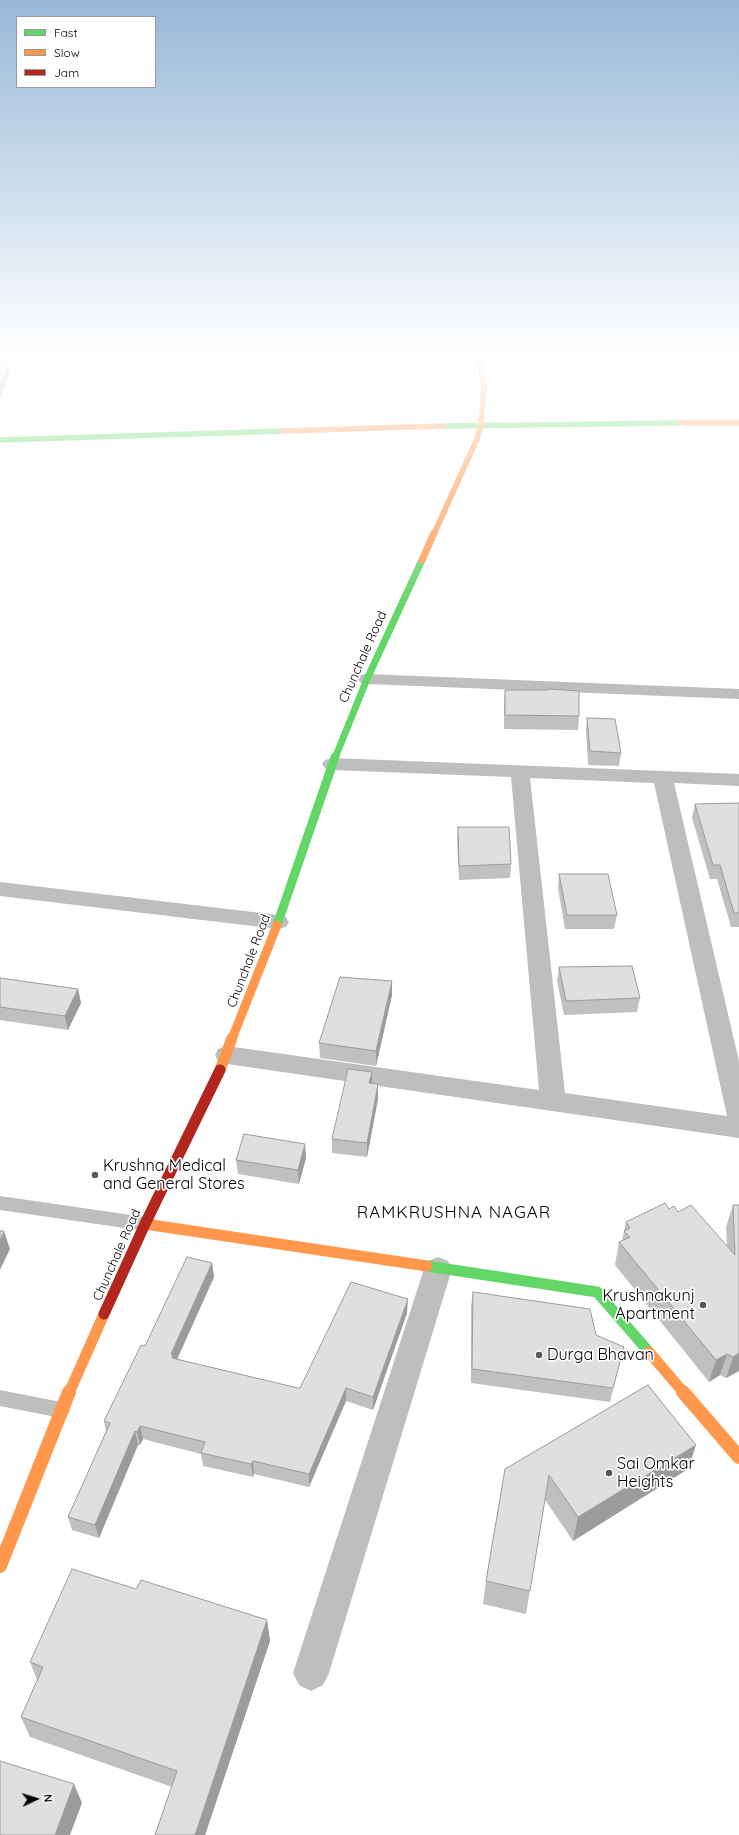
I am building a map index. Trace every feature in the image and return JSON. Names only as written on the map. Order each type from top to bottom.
[{"type":"street","points":[[0,440],[12,440]]},
{"type":"street","name":"Chunchale Road","points":[[0,1566],[61,1410],[145,1224],[227,1056],[278,922],[332,764],[367,679],[463,472],[476,440]]},
{"type":"street","points":[[367,679],[739,694]]},
{"type":"street","points":[[332,764],[739,780]]},
{"type":"street","points":[[520,772],[553,1102]]},
{"type":"street","points":[[664,777],[739,1115]]},
{"type":"street","points":[[0,889],[278,922]]},
{"type":"street","points":[[227,1056],[739,1128]]},
{"type":"street","points":[[145,1224],[597,1292],[739,1457]]},
{"type":"street","points":[[311,1673],[438,1268]]},
{"type":"lane","points":[[0,1203],[145,1224]]},
{"type":"lane","points":[[0,1398],[61,1410]]},
{"type":"building","points":[[548,689],[579,691],[579,716],[505,715],[505,690]]},
{"type":"building","points":[[587,718],[615,719],[621,753],[590,751]]},
{"type":"building","points":[[739,803],[739,913],[734,913],[720,865],[713,865],[695,804]]},
{"type":"building","points":[[458,827],[509,827],[511,864],[459,866]]},
{"type":"building","points":[[559,874],[608,874],[617,915],[567,915]]},
{"type":"building","points":[[632,966],[640,998],[566,1001],[559,967]]},
{"type":"building","points":[[340,977],[392,981],[376,1051],[319,1043]]},
{"type":"building","points":[[0,978],[78,989],[65,1016],[0,1007]]},
{"type":"building","points":[[348,1069],[372,1072],[369,1083],[378,1084],[367,1143],[332,1139]]},
{"type":"building","points":[[244,1134],[305,1144],[298,1170],[236,1160]]},
{"type":"building","name":"Krushnakunj Apartment","points":[[665,1203],[669,1209],[674,1206],[678,1212],[691,1205],[735,1255],[733,1205],[739,1205],[739,1353],[733,1357],[727,1354],[716,1360],[619,1242],[630,1237],[624,1231],[630,1228],[626,1222]]},
{"type":"building","points":[[0,1231],[4,1231],[0,1241]]},
{"type":"building","points":[[187,1257],[212,1263],[171,1354],[173,1355],[172,1358],[298,1388],[300,1388],[351,1282],[408,1299],[373,1397],[346,1388],[309,1474],[253,1461],[251,1464],[201,1453],[205,1442],[140,1426],[137,1432],[135,1431],[95,1525],[68,1517],[110,1423],[104,1421],[141,1345],[145,1346]]},
{"type":"building","name":"Durga Bhavan","points":[[473,1292],[590,1309],[596,1335],[624,1347],[613,1388],[472,1369]]},
{"type":"building","points":[[648,1385],[696,1445],[578,1517],[549,1475],[530,1591],[486,1581],[505,1469]]},
{"type":"building","points":[[72,1569],[136,1589],[141,1580],[267,1620],[195,1835],[155,1835],[177,1771],[21,1717],[43,1667],[30,1662]]},
{"type":"building","points":[[0,1761],[74,1784],[55,1835],[0,1835]]},
{"type":"traffic: fast","points":[[0,440],[12,440]]},
{"type":"traffic: fast","points":[[277,925],[332,764],[367,679],[422,560]]},
{"type":"traffic: fast","points":[[427,1266],[597,1292],[649,1352]]},
{"type":"traffic: slow","points":[[422,560],[477,440]]},
{"type":"traffic: slow","points":[[220,1070],[277,925]]},
{"type":"traffic: slow","points":[[145,1224],[427,1266]]},
{"type":"traffic: slow","points":[[0,1566],[61,1410],[104,1314]]},
{"type":"traffic: slow","points":[[649,1352],[739,1457]]},
{"type":"traffic: jam","points":[[104,1314],[145,1224],[220,1070]]},
{"type":"place","name":"Krushna Medical and General Stores","points":[[95,1175]]},
{"type":"place","name":"Krushnakunj Apartment","points":[[703,1305]]},
{"type":"place","name":"Durga Bhavan","points":[[539,1355]]},
{"type":"place","name":"Sai Omkar Heights","points":[[609,1473]]},
{"type":"district","name":"RAMKRUSHNA NAGAR","points":[[454,1213]]}]
